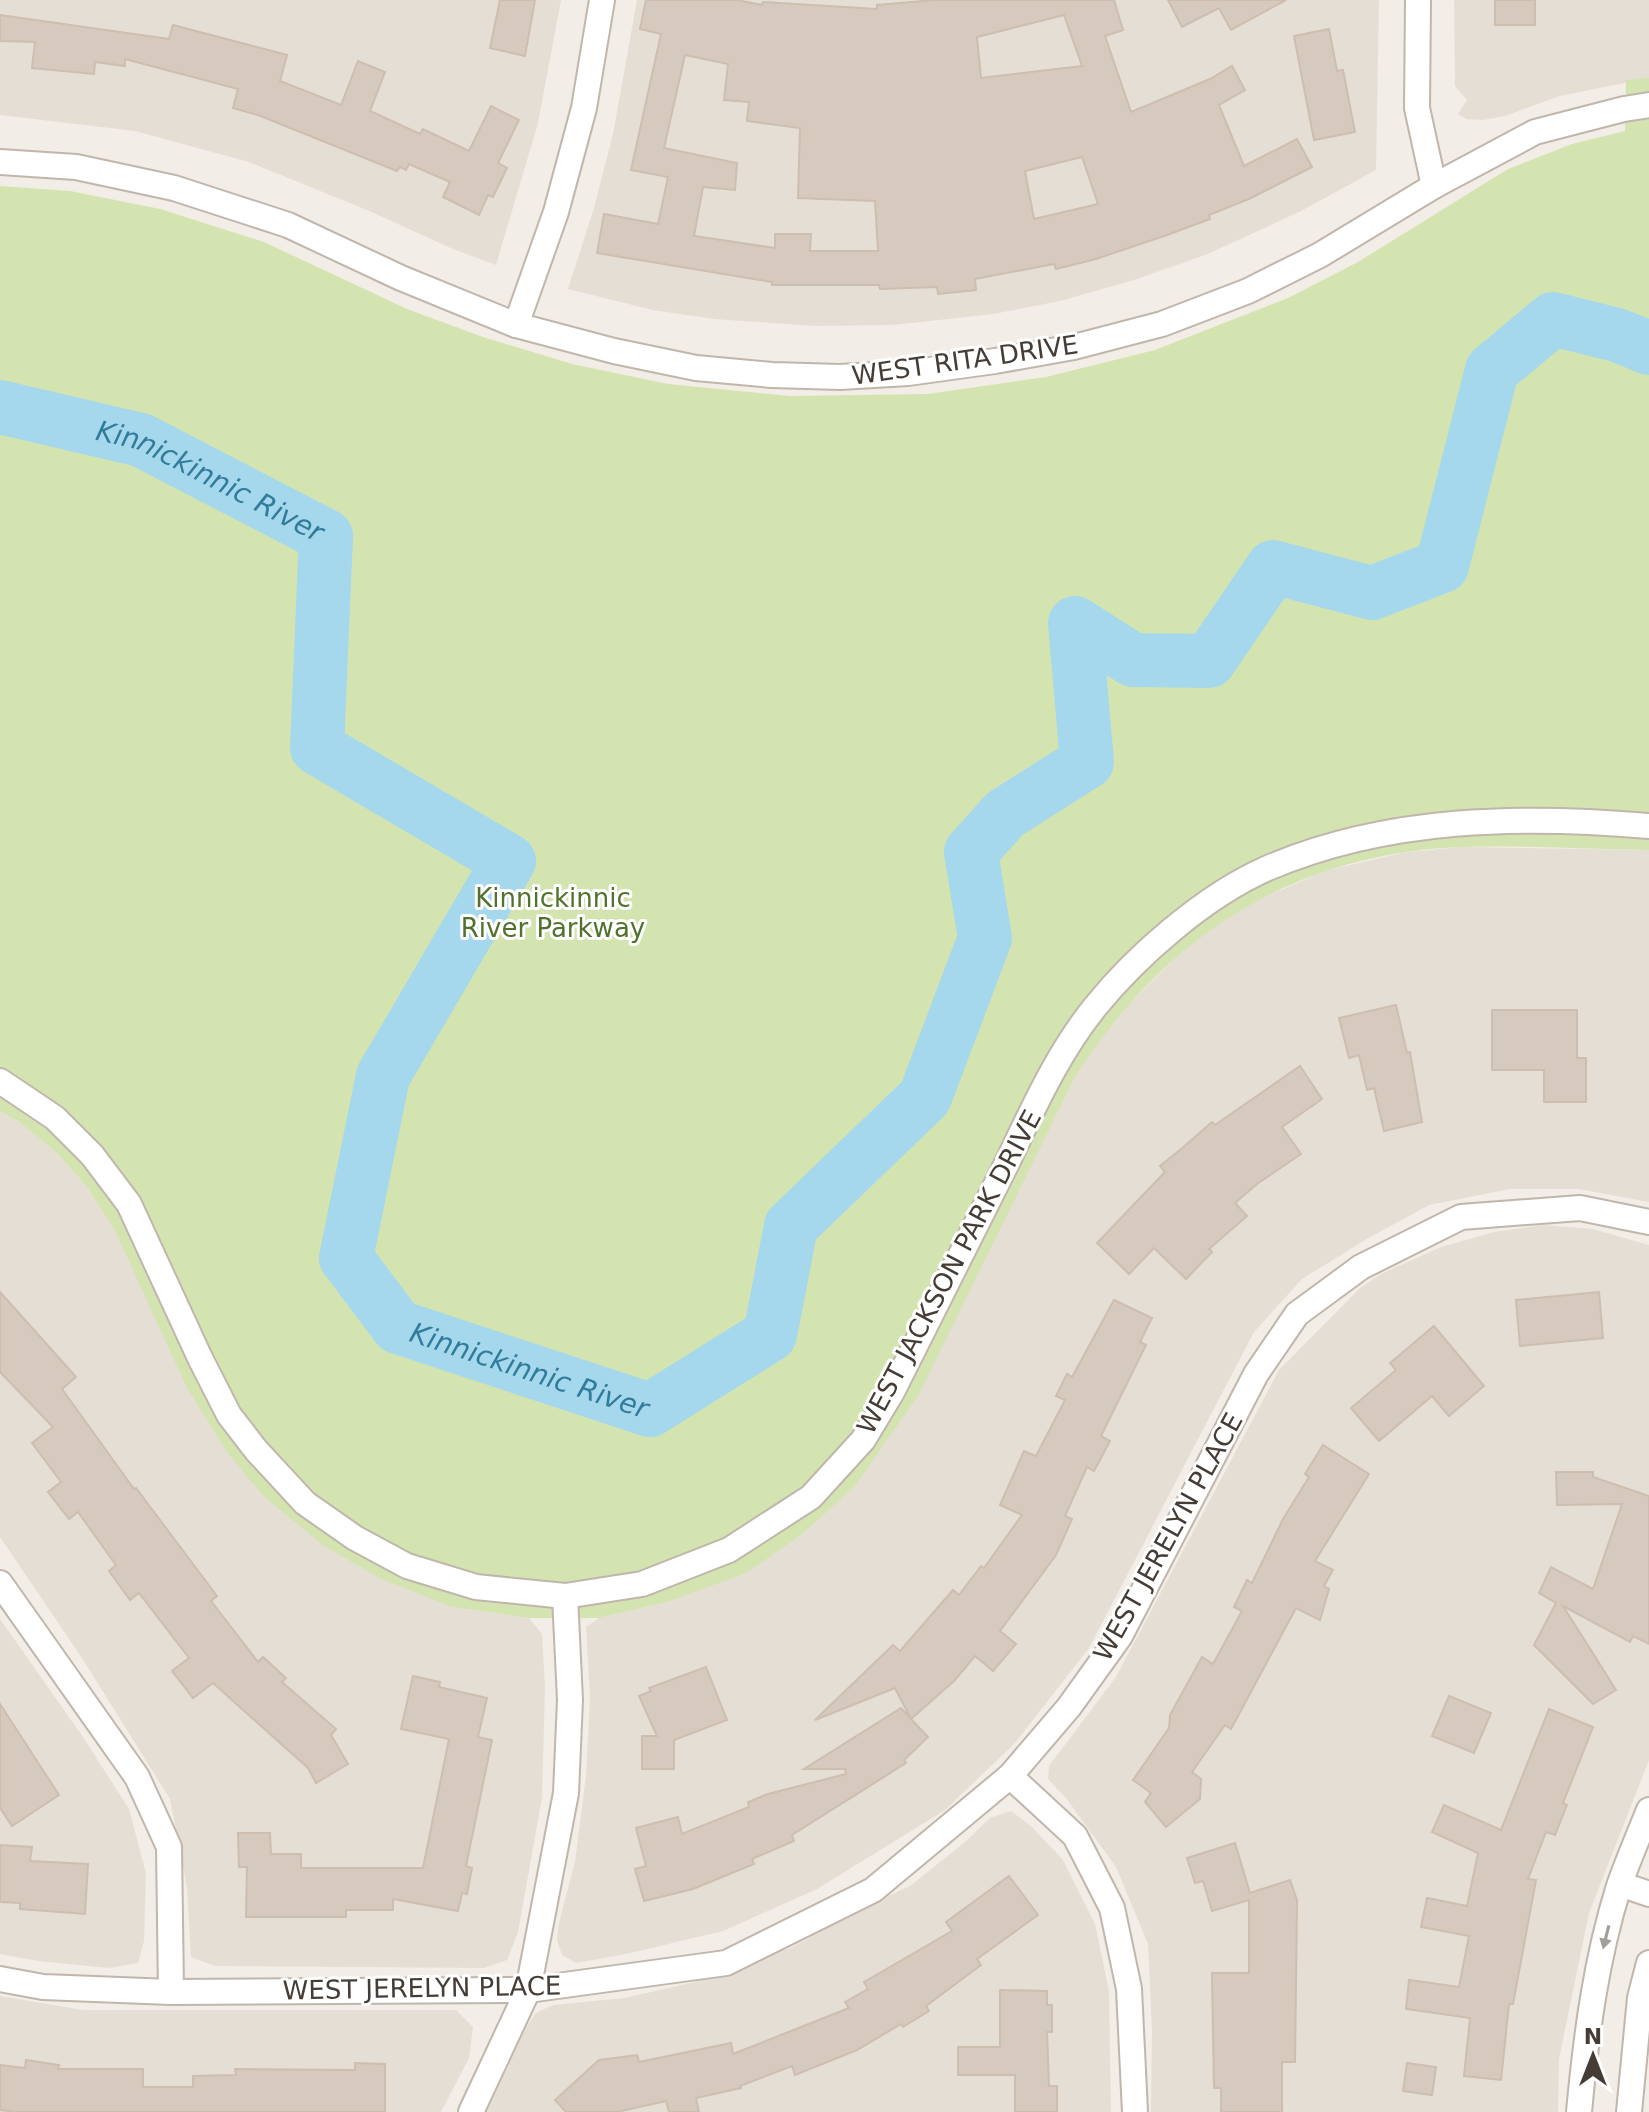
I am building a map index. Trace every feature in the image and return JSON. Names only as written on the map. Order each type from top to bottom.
[{"type":"street","points":[[516,325],[556,212],[584,108],[602,0]]},
{"type":"street","points":[[1418,0],[1417,108],[1434,186]]},
{"type":"street","name":"WEST RITA DRIVE","points":[[0,162],[76,167],[174,188],[288,225],[401,278],[516,325],[614,351],[696,368],[840,377],[908,373],[995,361],[1074,347],[1162,324],[1248,291],[1320,255],[1434,186],[1535,132],[1649,105]]},
{"type":"street","name":"WEST JACKSON PARK DRIVE","points":[[0,1081],[55,1118],[92,1155],[129,1204],[229,1415],[256,1450],[305,1503],[355,1538],[407,1566],[476,1587],[565,1596],[642,1584],[729,1550],[811,1497],[863,1440],[892,1392],[1053,1071],[1094,1008],[1146,951],[1207,904],[1267,868],[1357,838],[1460,822],[1600,822],[1649,826]]},
{"type":"street","name":"WEST JERELYN PLACE","points":[[0,1979],[43,1987],[171,1992],[528,1990],[726,1963],[873,1890],[1010,1776],[1069,1707],[1120,1636],[1256,1374],[1297,1314],[1361,1267],[1461,1217],[1580,1208],[1649,1222]]},
{"type":"street","points":[[0,1583],[137,1777],[169,1847],[171,1992]]},
{"type":"street","points":[[471,2112],[528,1990],[566,1793],[570,1700],[565,1596]]},
{"type":"street","points":[[1010,1776],[1075,1836],[1112,1908],[1129,1989],[1135,2112]]},
{"type":"street","points":[[1579,2112],[1584,2055],[1605,1939],[1620,1884],[1649,1810]]},
{"type":"street","points":[[1620,1884],[1649,1894]]},
{"type":"street","points":[[1629,2112],[1640,1998],[1649,1963]]},
{"type":"shaded area","points":[[0,0],[561,0],[538,123],[496,265],[249,162],[135,131],[0,115]]},
{"type":"shaded area","points":[[637,0],[1379,0],[1376,170],[1301,211],[1208,254],[1060,301],[993,314],[893,325],[814,326],[714,319],[653,310],[568,289],[613,134]]},
{"type":"shaded area","points":[[1454,0],[1649,0],[1649,78],[1560,96],[1505,116],[1467,119],[1458,114],[1467,100],[1455,86]]},
{"type":"shaded area","points":[[1460,847],[1649,850],[1649,1202],[1579,1189],[1510,1189],[1429,1205],[1302,1279],[1254,1332],[1089,1648],[1015,1743],[945,1810],[817,1889],[723,1931],[576,1963],[562,1955],[557,1940],[559,1923],[575,1862],[586,1776],[590,1698],[586,1627],[599,1618],[667,1602],[1012,1202],[1074,1079],[1096,1044],[1128,1005],[1190,943],[1253,902],[1325,871],[1401,853]]},
{"type":"shaded area","points":[[0,1111],[19,1122],[57,1153],[87,1187],[116,1233],[452,1607],[529,1618],[542,1634],[545,1687],[542,1798],[518,1932],[507,1960],[484,1968],[215,1966],[191,1957],[187,1887],[170,1799],[82,1658],[0,1537]]},
{"type":"shaded area","points":[[1543,1225],[1593,1229],[1649,1245],[1649,1760],[1589,1913],[1559,2059],[1558,2112],[1151,2112],[1152,2032],[1148,1944],[1116,1867],[1066,1798],[1048,1779],[1049,1766],[1116,1677],[1279,1370],[1360,1288],[1381,1274],[1441,1247],[1494,1232]]},
{"type":"shaded area","points":[[0,1619],[129,1809],[146,1873],[144,1941],[138,1963],[109,1968],[0,1954]]},
{"type":"shaded area","points":[[1011,1811],[1031,1826],[1063,1860],[1095,1924],[1109,1991],[1111,2112],[486,2112],[536,2013],[553,2005],[625,1998],[695,1982],[793,1947],[854,1912],[910,1886],[990,1818]]},
{"type":"shaded area","points":[[0,1996],[83,2010],[456,2010],[473,2027],[469,2058],[441,2112],[0,2112]]},
{"type":"green space","name":"Kinnickinnic River Parkway","points":[[1649,78],[1649,850],[1460,847],[1399,853],[1341,866],[1287,886],[1237,913],[1191,945],[1148,984],[1109,1029],[1074,1079],[918,1396],[854,1487],[801,1535],[746,1573],[667,1602],[599,1618],[529,1618],[452,1607],[379,1578],[323,1545],[263,1496],[227,1452],[187,1388],[116,1233],[87,1187],[57,1153],[19,1122],[0,1111],[0,186],[70,191],[160,209],[264,242],[407,309],[483,337],[572,364],[668,384],[790,396],[928,394],[1046,377],[1155,350],[1288,298],[1358,262],[1508,169],[1572,144],[1625,131],[1626,80]]},
{"type":"building","points":[[500,0],[535,0],[525,56],[490,48]]},
{"type":"building","points":[[646,0],[737,0],[762,5],[763,2],[877,9],[877,5],[935,0],[1114,0],[1123,30],[1105,36],[1131,112],[1210,79],[1232,66],[1245,90],[1219,105],[1244,166],[1297,139],[1312,167],[1209,215],[1210,219],[1167,235],[1056,269],[1054,264],[975,279],[976,290],[938,294],[937,287],[880,289],[879,285],[772,285],[772,282],[597,253],[604,214],[658,224],[668,177],[631,170],[661,34],[640,29]],"holes":[[[1064,15],[1082,66],[981,78],[977,37]],[[685,55],[728,64],[724,100],[749,102],[747,121],[800,128],[798,198],[875,201],[878,251],[810,251],[811,234],[775,234],[775,248],[694,236],[703,187],[735,190],[737,163],[664,148]],[[1082,157],[1098,204],[1034,219],[1025,171]]]},
{"type":"building","points":[[1168,0],[1286,0],[1231,30],[1219,8],[1182,27]]},
{"type":"building","points":[[1495,0],[1535,0],[1535,25],[1495,25]]},
{"type":"building","points":[[0,15],[169,39],[173,25],[287,55],[280,81],[341,105],[358,61],[385,72],[370,111],[420,134],[423,129],[469,151],[491,106],[519,120],[498,163],[507,168],[493,197],[488,195],[479,215],[443,197],[450,182],[409,164],[406,170],[400,167],[397,171],[258,115],[233,108],[238,89],[125,59],[125,66],[95,62],[94,74],[32,68],[35,42],[0,41]]},
{"type":"building","points":[[1329,29],[1337,71],[1343,70],[1355,132],[1314,140],[1294,36]]},
{"type":"building","points":[[1396,1005],[1407,1053],[1410,1052],[1422,1122],[1384,1131],[1374,1088],[1367,1090],[1359,1055],[1349,1058],[1339,1018]]},
{"type":"building","points":[[1492,1010],[1577,1010],[1577,1058],[1586,1058],[1586,1102],[1544,1102],[1544,1070],[1492,1070]]},
{"type":"building","points":[[1300,1066],[1322,1099],[1282,1127],[1301,1154],[1235,1203],[1247,1216],[1209,1249],[1212,1252],[1186,1279],[1154,1248],[1129,1274],[1097,1243],[1165,1172],[1160,1166],[1212,1122],[1215,1125]]},
{"type":"building","points":[[0,1292],[76,1377],[62,1389],[217,1596],[211,1601],[258,1662],[263,1657],[286,1678],[282,1682],[336,1729],[331,1735],[348,1764],[316,1783],[308,1768],[213,1683],[193,1698],[172,1671],[189,1658],[139,1593],[130,1600],[109,1571],[116,1565],[78,1512],[69,1519],[48,1492],[61,1482],[32,1443],[53,1427],[0,1372]]},
{"type":"building","points":[[1599,1292],[1603,1338],[1520,1346],[1516,1300]]},
{"type":"building","points":[[1114,1300],[1152,1318],[1140,1342],[1146,1345],[1101,1436],[1110,1441],[1094,1471],[1087,1467],[1065,1516],[1072,1519],[1056,1555],[1000,1631],[1016,1644],[993,1671],[975,1656],[954,1681],[911,1719],[895,1688],[815,1720],[893,1645],[900,1651],[953,1590],[959,1595],[981,1566],[984,1568],[1022,1515],[1000,1505],[1024,1451],[1036,1456],[1065,1400],[1056,1396],[1067,1374],[1072,1377]]},
{"type":"building","points":[[1434,1326],[1484,1386],[1449,1416],[1432,1396],[1379,1441],[1351,1408],[1396,1370],[1390,1363]]},
{"type":"building","points":[[1323,1445],[1369,1474],[1315,1561],[1333,1570],[1324,1586],[1329,1589],[1320,1620],[1296,1608],[1231,1729],[1225,1725],[1192,1772],[1201,1779],[1200,1799],[1166,1827],[1145,1802],[1151,1793],[1133,1780],[1169,1728],[1170,1715],[1202,1657],[1213,1664],[1242,1611],[1234,1607],[1247,1580],[1252,1583],[1283,1519],[1309,1477],[1305,1474]]},
{"type":"building","points":[[1556,1472],[1593,1472],[1593,1477],[1649,1496],[1649,1644],[1633,1636],[1630,1642],[1563,1606],[1616,1690],[1593,1704],[1534,1645],[1556,1603],[1539,1593],[1551,1567],[1593,1589],[1622,1504],[1557,1505]]},
{"type":"building","points":[[706,1667],[727,1720],[674,1740],[674,1769],[642,1769],[642,1736],[657,1736],[639,1696],[651,1691],[649,1688]]},
{"type":"building","points":[[413,1676],[440,1682],[439,1687],[487,1698],[478,1737],[492,1740],[466,1866],[472,1868],[467,1894],[462,1893],[458,1911],[393,1899],[393,1910],[346,1910],[346,1917],[246,1917],[247,1867],[239,1867],[238,1833],[270,1833],[271,1854],[301,1854],[301,1868],[423,1868],[449,1739],[401,1729]]},
{"type":"building","points":[[1449,1696],[1491,1713],[1474,1753],[1432,1736]]},
{"type":"building","points":[[0,1704],[59,1795],[12,1826],[0,1808]]},
{"type":"building","points":[[901,1708],[928,1737],[904,1760],[906,1763],[792,1835],[794,1841],[752,1859],[754,1864],[693,1889],[644,1901],[635,1869],[646,1866],[636,1828],[678,1817],[682,1834],[749,1807],[748,1802],[768,1794],[846,1774],[845,1769],[804,1769]]},
{"type":"building","points":[[1549,1709],[1593,1727],[1563,1803],[1567,1805],[1555,1835],[1546,1832],[1528,1879],[1536,1880],[1513,2004],[1509,2004],[1501,2080],[1464,2076],[1470,2018],[1406,2009],[1409,1980],[1459,1987],[1469,1936],[1421,1927],[1427,1898],[1467,1906],[1478,1853],[1432,1832],[1444,1805],[1501,1830]]},
{"type":"building","points":[[1235,1843],[1250,1893],[1290,1880],[1297,1900],[1295,2062],[1282,2062],[1282,2112],[1221,2112],[1221,2088],[1214,2088],[1212,1973],[1249,1973],[1249,1900],[1212,1911],[1203,1881],[1195,1883],[1187,1858]]},
{"type":"building","points":[[0,1845],[32,1847],[30,1861],[88,1864],[85,1914],[20,1909],[20,1903],[0,1902]]},
{"type":"building","points":[[1009,1876],[1038,1915],[977,1959],[981,1965],[926,2006],[929,2011],[857,2050],[795,2075],[792,2066],[741,2088],[696,2098],[699,2112],[669,2112],[666,2101],[617,2112],[566,2112],[555,2100],[599,2060],[637,2055],[639,2062],[731,2043],[733,2054],[849,2008],[845,2002],[868,1989],[864,1982],[952,1931],[946,1922]]},
{"type":"building","points":[[1000,1990],[1047,1991],[1047,2005],[1052,2005],[1052,2032],[1047,2032],[1049,2086],[1057,2086],[1057,2112],[1015,2112],[1015,2075],[958,2075],[958,2047],[1000,2047]]},
{"type":"building","points":[[26,2060],[59,2065],[58,2069],[143,2069],[143,2087],[193,2087],[193,2076],[236,2075],[235,2069],[355,2070],[355,2063],[385,2064],[385,2112],[0,2110],[0,2065],[25,2068]]},
{"type":"building","points":[[1407,2063],[1436,2067],[1432,2095],[1403,2091]]},
{"type":"waterway","name":"Kinnickinnic River","points":[[0,407],[141,440],[326,536],[317,748],[509,861],[383,1076],[346,1258],[398,1327],[650,1410],[770,1335],[791,1226],[925,1097],[985,938],[971,852],[1005,814],[1087,762],[1075,623],[1133,660],[1209,661],[1273,567],[1372,593],[1442,566],[1492,370],[1553,319],[1617,335],[1649,348]]}]
